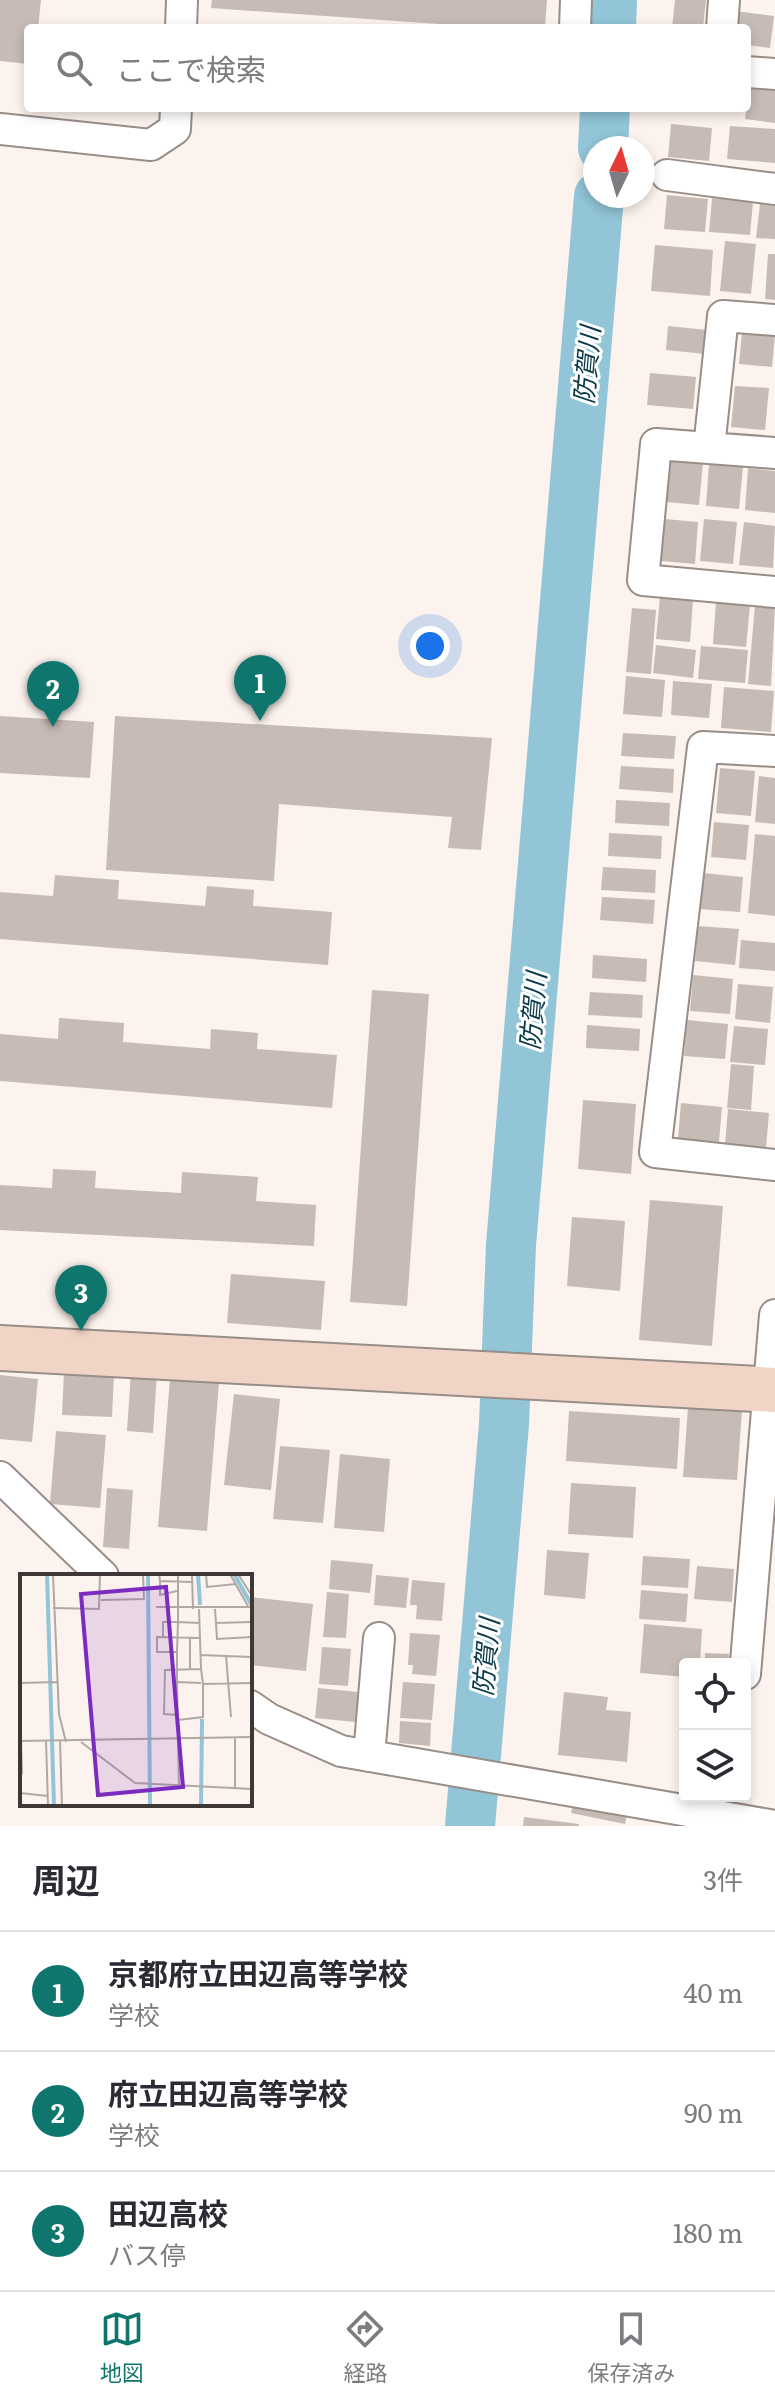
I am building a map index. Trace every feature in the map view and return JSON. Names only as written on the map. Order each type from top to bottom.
[{"type":"street","points":[[181,24],[182,0]]},
{"type":"street","points":[[575,24],[576,0]]},
{"type":"street","points":[[722,24],[724,0]]},
{"type":"street","points":[[751,72],[775,74]]},
{"type":"street","points":[[0,129],[151,145],[175,129],[176,112]]},
{"type":"street","points":[[667,175],[775,189]]},
{"type":"street","points":[[709,448],[723,316],[775,320]]},
{"type":"street","points":[[775,453],[656,444],[643,580],[775,592]]},
{"type":"street","points":[[775,751],[703,747],[655,1152],[775,1165]]},
{"type":"street","points":[[747,1658],[773,1390],[775,1315]]},
{"type":"street","points":[[0,1348],[773,1390]]},
{"type":"street","points":[[0,1477],[101,1574]]},
{"type":"street","points":[[369,1756],[379,1638]]},
{"type":"street","points":[[252,1707],[269,1719],[341,1751],[514,1779],[658,1815],[734,1807],[775,1826]]},
{"type":"building","points":[[0,0],[41,0],[38,24],[24,24],[24,64],[0,61]]},
{"type":"building","points":[[212,0],[547,0],[545,24],[439,24],[211,8]]},
{"type":"building","points":[[675,0],[706,0],[703,24],[672,24]]},
{"type":"building","points":[[735,11],[774,16],[770,48],[751,46],[751,24],[733,24]]},
{"type":"building","points":[[751,87],[775,90],[775,123],[745,119],[746,112],[751,112]]},
{"type":"building","points":[[671,124],[712,128],[709,161],[668,157]]},
{"type":"building","points":[[730,126],[775,129],[775,163],[727,159]]},
{"type":"building","points":[[667,195],[708,199],[705,232],[664,229]]},
{"type":"building","points":[[712,198],[753,202],[750,235],[709,232]]},
{"type":"building","points":[[760,204],[775,205],[775,239],[756,238]]},
{"type":"building","points":[[725,241],[756,244],[751,294],[720,291]]},
{"type":"building","points":[[655,245],[713,250],[710,296],[651,291]]},
{"type":"building","points":[[768,254],[775,254],[775,300],[765,299]]},
{"type":"building","points":[[668,326],[707,330],[705,354],[666,350]]},
{"type":"building","points":[[742,333],[775,335],[772,367],[739,364]]},
{"type":"building","points":[[650,373],[696,377],[693,409],[647,405]]},
{"type":"building","points":[[735,386],[769,388],[765,430],[731,427]]},
{"type":"building","points":[[670,460],[703,463],[699,505],[666,502]]},
{"type":"building","points":[[709,464],[743,467],[739,509],[706,506]]},
{"type":"building","points":[[748,468],[775,471],[775,513],[745,510]]},
{"type":"building","points":[[665,519],[698,522],[695,564],[661,561]]},
{"type":"building","points":[[704,519],[737,522],[733,564],[700,561]]},
{"type":"building","points":[[744,522],[775,526],[773,568],[739,565]]},
{"type":"building","points":[[660,597],[693,600],[690,642],[656,639]]},
{"type":"building","points":[[716,602],[750,605],[746,647],[713,644]]},
{"type":"building","points":[[755,605],[775,606],[771,686],[748,684]]},
{"type":"building","points":[[632,608],[656,610],[651,674],[626,672]]},
{"type":"building","points":[[656,645],[696,650],[693,678],[653,673]]},
{"type":"building","points":[[701,646],[748,650],[745,683],[698,679]]},
{"type":"building","points":[[626,676],[665,680],[662,717],[623,714]]},
{"type":"building","points":[[673,681],[712,684],[709,718],[671,715]]},
{"type":"building","points":[[724,687],[774,691],[771,732],[721,728]]},
{"type":"building","points":[[0,716],[94,722],[90,778],[0,773]]},
{"type":"building","points":[[115,716],[492,738],[481,850],[448,848],[452,817],[279,804],[274,881],[106,870]]},
{"type":"building","points":[[623,733],[676,736],[674,759],[621,756]]},
{"type":"building","points":[[621,766],[674,769],[673,793],[619,789]]},
{"type":"building","points":[[720,768],[755,771],[751,816],[716,813]]},
{"type":"building","points":[[759,776],[775,778],[775,824],[755,822]]},
{"type":"building","points":[[616,800],[670,803],[669,826],[615,823]]},
{"type":"building","points":[[714,822],[749,825],[746,860],[711,857]]},
{"type":"building","points":[[609,833],[662,836],[661,859],[608,856]]},
{"type":"building","points":[[755,834],[775,836],[775,916],[748,913]]},
{"type":"building","points":[[603,867],[656,870],[655,893],[601,890]]},
{"type":"building","points":[[702,873],[743,877],[740,912],[699,909]]},
{"type":"building","points":[[55,875],[119,880],[118,899],[205,906],[207,886],[254,890],[253,906],[332,912],[328,965],[0,939],[0,892],[53,896]]},
{"type":"building","points":[[602,897],[655,900],[653,924],[600,920]]},
{"type":"building","points":[[698,926],[739,929],[735,965],[695,961]]},
{"type":"building","points":[[741,940],[775,943],[775,971],[739,968]]},
{"type":"building","points":[[593,955],[647,959],[646,982],[592,978]]},
{"type":"building","points":[[693,975],[733,979],[730,1014],[690,1011]]},
{"type":"building","points":[[738,984],[773,987],[770,1023],[735,1019]]},
{"type":"building","points":[[372,990],[429,994],[407,1306],[350,1302]]},
{"type":"building","points":[[590,992],[643,995],[642,1018],[588,1015]]},
{"type":"building","points":[[59,1018],[124,1023],[123,1042],[210,1049],[211,1029],[258,1033],[257,1049],[337,1055],[332,1108],[0,1081],[0,1034],[58,1039]]},
{"type":"building","points":[[687,1020],[728,1024],[725,1059],[684,1056]]},
{"type":"building","points":[[587,1025],[640,1029],[639,1051],[586,1048]]},
{"type":"building","points":[[734,1026],[768,1029],[765,1065],[730,1062]]},
{"type":"building","points":[[731,1064],[754,1066],[751,1110],[727,1108]]},
{"type":"building","points":[[583,1100],[636,1104],[631,1174],[578,1169]]},
{"type":"building","points":[[681,1103],[722,1107],[719,1142],[678,1139]]},
{"type":"building","points":[[728,1109],[769,1113],[766,1148],[725,1145]]},
{"type":"building","points":[[53,1169],[96,1171],[95,1188],[181,1193],[182,1172],[258,1177],[256,1201],[316,1205],[314,1246],[0,1230],[0,1185],[52,1188]]},
{"type":"building","points":[[650,1200],[723,1206],[712,1346],[639,1340]]},
{"type":"building","points":[[572,1217],[625,1221],[620,1291],[567,1286]]},
{"type":"building","points":[[231,1274],[325,1281],[321,1330],[227,1323]]},
{"type":"building","points":[[64,1372],[114,1374],[112,1417],[62,1415]]},
{"type":"building","points":[[131,1372],[157,1374],[153,1433],[127,1431]]},
{"type":"building","points":[[0,1375],[38,1379],[32,1442],[0,1439]]},
{"type":"building","points":[[170,1379],[219,1383],[207,1531],[158,1527]]},
{"type":"building","points":[[234,1394],[280,1399],[271,1490],[224,1485]]},
{"type":"building","points":[[688,1407],[742,1410],[737,1480],[683,1477]]},
{"type":"building","points":[[569,1411],[680,1418],[677,1469],[566,1461]]},
{"type":"building","points":[[56,1431],[106,1435],[100,1508],[50,1504]]},
{"type":"building","points":[[280,1446],[330,1450],[323,1523],[273,1519]]},
{"type":"building","points":[[340,1454],[390,1459],[384,1532],[334,1528]]},
{"type":"building","points":[[571,1483],[636,1487],[633,1538],[568,1534]]},
{"type":"building","points":[[107,1488],[133,1490],[129,1549],[103,1547]]},
{"type":"building","points":[[547,1550],[589,1553],[585,1599],[544,1595]]},
{"type":"building","points":[[643,1556],[690,1559],[688,1588],[641,1585]]},
{"type":"building","points":[[331,1560],[373,1564],[370,1593],[329,1589]]},
{"type":"building","points":[[697,1566],[734,1569],[732,1602],[694,1599]]},
{"type":"building","points":[[376,1575],[409,1578],[406,1608],[374,1605]]},
{"type":"building","points":[[412,1580],[445,1583],[442,1621],[416,1619],[417,1605],[410,1605]]},
{"type":"building","points":[[641,1590],[688,1594],[686,1622],[639,1619]]},
{"type":"building","points":[[327,1592],[349,1594],[346,1638],[323,1637]]},
{"type":"building","points":[[252,1597],[313,1604],[306,1671],[252,1665]]},
{"type":"building","points":[[644,1624],[702,1629],[700,1658],[679,1658],[679,1676],[640,1673]]},
{"type":"building","points":[[410,1633],[440,1635],[436,1676],[412,1674],[413,1665],[408,1665]]},
{"type":"building","points":[[322,1647],[351,1649],[348,1686],[319,1684]]},
{"type":"building","points":[[705,1653],[729,1654],[729,1658],[705,1658]]},
{"type":"building","points":[[403,1682],[435,1684],[432,1720],[400,1718]]},
{"type":"building","points":[[318,1688],[358,1692],[355,1722],[315,1718]]},
{"type":"building","points":[[564,1692],[608,1697],[606,1710],[631,1712],[627,1762],[558,1755]]},
{"type":"building","points":[[400,1721],[431,1723],[430,1746],[399,1743]]},
{"type":"building","points":[[573,1804],[627,1815],[625,1824],[571,1813]]},
{"type":"building","points":[[524,1817],[579,1824],[579,1826],[523,1826]]},
{"type":"waterway","name":"防賀川","points":[[611,24],[612,0]]},
{"type":"waterway","name":"防賀川","points":[[604,136],[605,112]]},
{"type":"waterway","name":"防賀川","points":[[470,1826],[504,1424],[511,1245],[598,208]]},
{"type":"place","name":"京都府立田辺高等学校","points":[[260,721]]},
{"type":"place","name":"府立田辺高等学校","points":[[53,727]]},
{"type":"place","name":"田辺高校","points":[[81,1331]]}]
